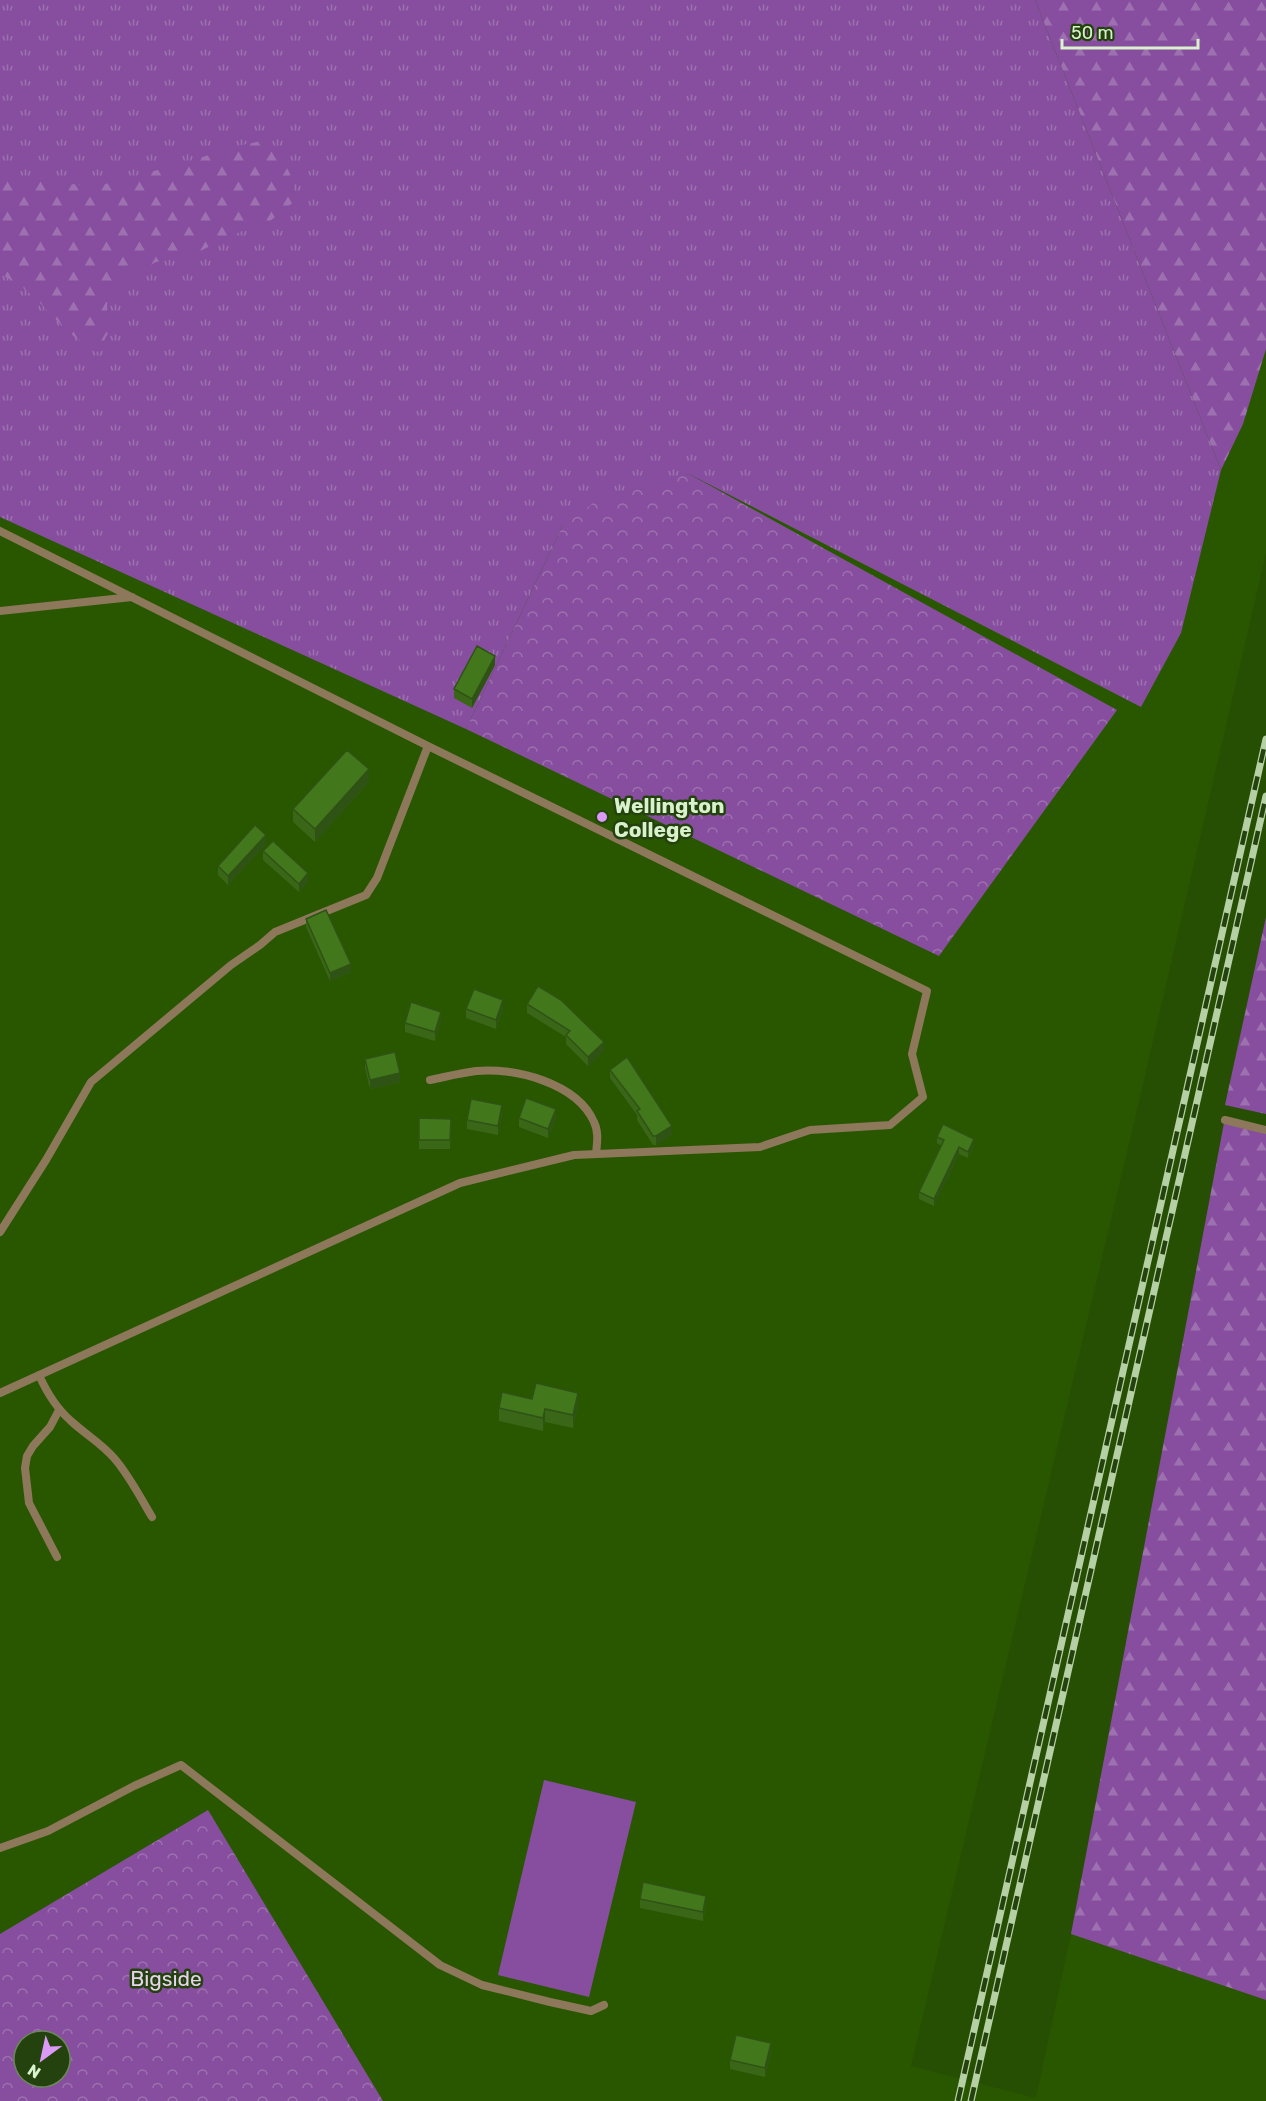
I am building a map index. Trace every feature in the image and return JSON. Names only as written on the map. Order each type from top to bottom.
[{"type":"lane","points":[[0,531],[428,746],[927,992],[912,1054],[923,1097],[890,1125],[810,1130],[760,1147],[574,1155],[460,1183],[0,1393]]},
{"type":"lane","points":[[0,611],[133,597]]},
{"type":"lane","points":[[0,1232],[46,1160],[91,1082],[231,965],[275,932],[366,895],[377,878],[428,746]]},
{"type":"lane","points":[[430,1080],[476,1071],[506,1072],[538,1079],[563,1090],[576,1099],[595,1123],[596,1154]]},
{"type":"lane","points":[[1225,1120],[1266,1130]]},
{"type":"lane","points":[[39,1375],[48,1396],[59,1410],[113,1456],[152,1517]]},
{"type":"lane","points":[[57,1557],[29,1503],[25,1468],[27,1456],[50,1427],[59,1410]]},
{"type":"lane","points":[[0,1848],[48,1831],[134,1786],[181,1765],[440,1965],[482,1985],[538,2000],[591,2011],[604,2005]]},
{"type":"shaded area","name":"Wellington College","points":[[0,0],[1266,0],[1266,553],[911,2066],[1036,2098],[1071,1934],[1266,2000],[1266,2101],[0,2101]]},
{"type":"green space","points":[[0,0],[1035,0],[1221,470],[1181,633],[1141,707],[689,474],[562,527],[466,729],[0,517]]},
{"type":"green space","points":[[1035,0],[1266,0],[1266,349],[1243,424],[1221,470]]},
{"type":"green space","points":[[262,141],[278,150],[290,174],[296,200],[270,221],[229,236],[189,257],[156,262],[120,282],[107,304],[108,333],[98,352],[70,333],[22,287],[0,274],[0,179],[98,186],[191,161],[232,147]]},
{"type":"green space","points":[[689,474],[1117,710],[939,956],[466,729],[562,527],[597,500]]},
{"type":"green space","points":[[1266,917],[1266,1114],[1225,1105]]},
{"type":"green space","points":[[1224,1123],[1266,1131],[1266,2000],[1071,1934]]},
{"type":"green space","points":[[544,1780],[636,1802],[589,1997],[498,1975]]},
{"type":"green space","name":"Bigside","points":[[208,1810],[383,2101],[0,2101],[0,1934]]},
{"type":"building","points":[[477,646],[495,656],[472,699],[454,689]]},
{"type":"building","points":[[347,750],[369,769],[315,829],[293,809]]},
{"type":"building","points":[[255,825],[266,835],[228,876],[218,866]]},
{"type":"building","points":[[273,841],[308,873],[299,884],[263,851]]},
{"type":"building","points":[[326,910],[351,964],[330,973],[306,919]]},
{"type":"building","points":[[538,986],[561,1000],[604,1042],[588,1057],[566,1035],[570,1031],[527,1004]]},
{"type":"building","points":[[474,989],[503,1000],[496,1020],[466,1009]]},
{"type":"building","points":[[411,1002],[441,1012],[435,1032],[405,1023]]},
{"type":"building","points":[[395,1052],[400,1073],[370,1080],[365,1059]]},
{"type":"building","points":[[627,1057],[672,1126],[656,1136],[653,1136],[637,1111],[640,1109],[610,1070]]},
{"type":"building","points":[[526,1098],[556,1109],[548,1129],[519,1118]]},
{"type":"building","points":[[471,1099],[502,1105],[498,1126],[467,1120]]},
{"type":"building","points":[[419,1118],[451,1119],[450,1140],[419,1140]]},
{"type":"building","points":[[943,1124],[974,1139],[968,1152],[959,1147],[934,1199],[919,1192],[944,1140],[937,1137]]},
{"type":"building","points":[[536,1383],[578,1393],[573,1415],[545,1409],[543,1418],[499,1408],[502,1392],[532,1399]]},
{"type":"building","points":[[643,1882],[706,1896],[703,1912],[640,1899]]},
{"type":"building","points":[[736,2035],[771,2043],[765,2068],[730,2060]]},
{"type":"railway","points":[[958,2101],[1266,739]]},
{"type":"railway","points":[[971,2101],[1266,796]]},
{"type":"place","name":"Wellington College","points":[[602,817]]}]
